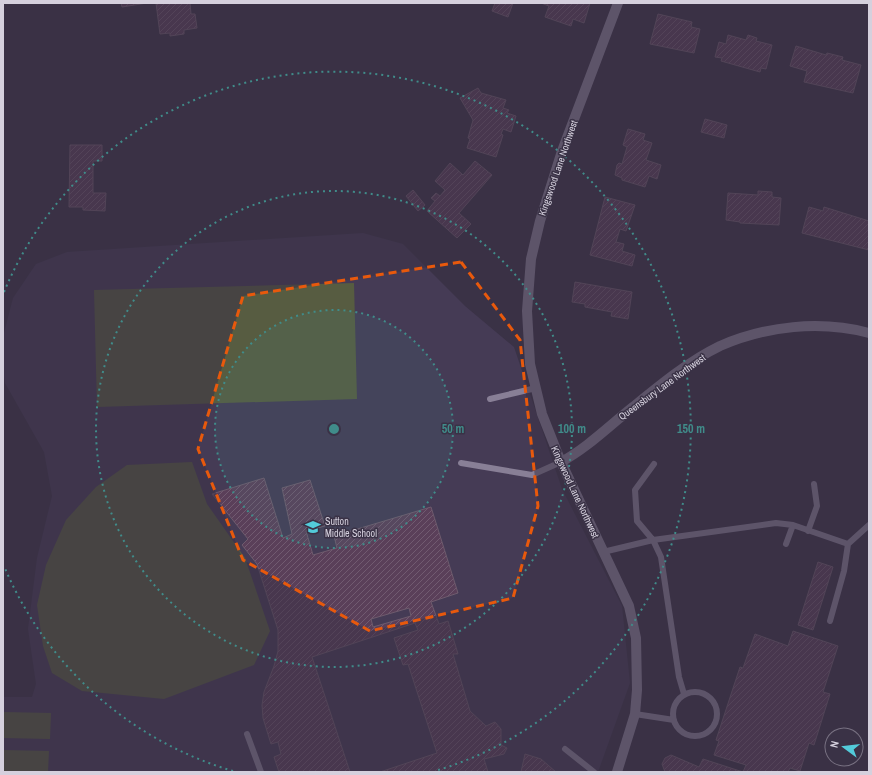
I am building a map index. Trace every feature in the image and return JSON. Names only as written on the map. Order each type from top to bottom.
[{"type":"street","name":"Kingswood Lane Northwest","points":[[617,772],[629,738],[635,714],[637,690],[636,638],[629,606],[561,462],[542,414],[530,364],[527,311],[531,259],[540,221],[562,151],[618,3]]},
{"type":"street","name":"Queensbury Lane Northwest","points":[[561,462],[576,454],[633,407],[693,362],[719,347],[748,336],[789,327],[830,326],[869,332]]},
{"type":"lane","points":[[490,399],[536,388]]},
{"type":"lane","points":[[461,464],[532,475],[561,462]]},
{"type":"lane","points":[[654,464],[635,490],[637,521],[653,540],[661,557],[679,677],[684,694]]},
{"type":"lane","points":[[808,530],[817,506],[814,484]]},
{"type":"lane","points":[[603,552],[653,540],[776,523],[793,525],[848,544]]},
{"type":"lane","points":[[786,544],[793,525]]},
{"type":"lane","points":[[830,621],[844,571],[848,544],[869,525]]},
{"type":"lane","points":[[698,692],[711,698],[718,710],[715,724],[704,734],[689,735],[682,732],[674,720],[675,705],[684,694],[698,692]]},
{"type":"lane","points":[[635,714],[674,720]]},
{"type":"lane","points":[[247,734],[261,772]]},
{"type":"lane","points":[[565,750],[594,772]]},
{"type":"highlighted area","points":[[461,262],[520,340],[538,506],[513,598],[370,631],[243,560],[198,449],[243,296]]},
{"type":"shaded area","name":"Sutton Middle School","points":[[363,233],[403,244],[465,306],[514,347],[562,489],[622,606],[630,683],[598,772],[3,772],[3,697],[32,697],[36,684],[28,629],[37,558],[52,496],[44,452],[5,383],[3,370],[3,337],[13,298],[36,264],[67,252]]},
{"type":"green space","points":[[354,283],[357,399],[97,407],[94,290]]},
{"type":"green space","points":[[192,462],[207,504],[245,558],[270,631],[254,665],[164,699],[82,691],[52,673],[43,646],[37,605],[46,565],[66,520],[96,487],[127,465]]},
{"type":"green space","points":[[3,712],[51,713],[50,739],[3,738]]},
{"type":"green space","points":[[3,750],[49,751],[48,772],[3,772]]},
{"type":"building","points":[[121,3],[147,3],[122,7]]},
{"type":"building","points":[[156,3],[190,3],[191,14],[195,14],[197,28],[184,30],[184,34],[170,36],[170,33],[160,34]]},
{"type":"building","points":[[495,3],[513,3],[508,17],[492,11]]},
{"type":"building","points":[[541,3],[590,3],[584,23],[573,19],[571,26],[545,17],[549,6]]},
{"type":"building","points":[[658,14],[692,22],[691,27],[700,29],[694,53],[650,44]]},
{"type":"building","points":[[728,35],[746,40],[748,35],[757,38],[756,41],[772,45],[766,69],[761,68],[760,72],[721,61],[722,58],[715,57],[719,42],[726,44]]},
{"type":"building","points":[[796,46],[826,55],[827,53],[843,57],[842,60],[861,65],[853,93],[804,82],[807,71],[790,66]]},
{"type":"building","points":[[478,88],[481,93],[506,100],[503,108],[509,110],[507,113],[516,116],[511,132],[503,129],[501,134],[503,135],[496,157],[467,148],[473,120],[460,98]]},
{"type":"building","points":[[705,119],[727,125],[724,138],[701,132]]},
{"type":"building","points":[[628,129],[645,134],[643,140],[652,143],[646,160],[661,165],[657,179],[649,176],[645,187],[622,180],[622,178],[615,175],[617,165],[619,163],[622,164],[627,147],[623,145]]},
{"type":"building","points":[[70,145],[102,145],[102,161],[93,161],[93,193],[106,193],[105,211],[83,210],[83,207],[69,207]]},
{"type":"building","points":[[475,161],[492,175],[459,213],[471,224],[457,238],[427,211],[435,201],[431,198],[436,193],[440,196],[445,190],[435,181],[450,163],[463,175]]},
{"type":"building","points":[[413,190],[425,205],[418,211],[406,196]]},
{"type":"building","points":[[758,191],[772,192],[772,197],[781,198],[779,225],[740,223],[726,220],[728,193],[758,195]]},
{"type":"building","points":[[605,197],[635,205],[626,231],[620,229],[616,242],[624,244],[622,251],[635,255],[632,266],[590,255]]},
{"type":"building","points":[[809,207],[823,211],[824,207],[869,221],[869,250],[802,233]]},
{"type":"building","points":[[575,282],[632,292],[628,319],[611,316],[612,312],[585,307],[585,304],[572,302]]},
{"type":"building","points":[[264,478],[283,538],[292,534],[282,488],[310,480],[325,526],[306,531],[313,555],[337,548],[334,536],[431,507],[458,593],[431,602],[439,624],[448,621],[458,654],[453,654],[470,711],[486,726],[495,722],[501,729],[501,745],[507,748],[504,754],[484,759],[488,772],[380,772],[437,753],[408,664],[403,665],[394,638],[418,630],[415,623],[312,657],[350,772],[279,772],[274,757],[281,754],[278,742],[271,744],[263,718],[262,705],[264,692],[278,651],[278,630],[257,564],[242,545],[248,539],[212,494]],"holes":[[[409,608],[411,616],[373,627],[371,619]]]},
{"type":"building","points":[[818,562],[833,567],[813,630],[798,625]]},
{"type":"building","points":[[793,631],[838,646],[823,692],[830,694],[814,745],[809,743],[800,771],[790,768],[788,772],[743,772],[746,765],[714,755],[719,741],[716,740],[740,667],[743,668],[755,634],[788,646]]},
{"type":"building","points":[[525,754],[541,759],[556,772],[521,772]]},
{"type":"building","points":[[671,755],[699,767],[703,759],[743,772],[665,772],[662,764],[665,758]]},
{"type":"place","name":"Sutton Middle School","points":[[313,527]]}]
